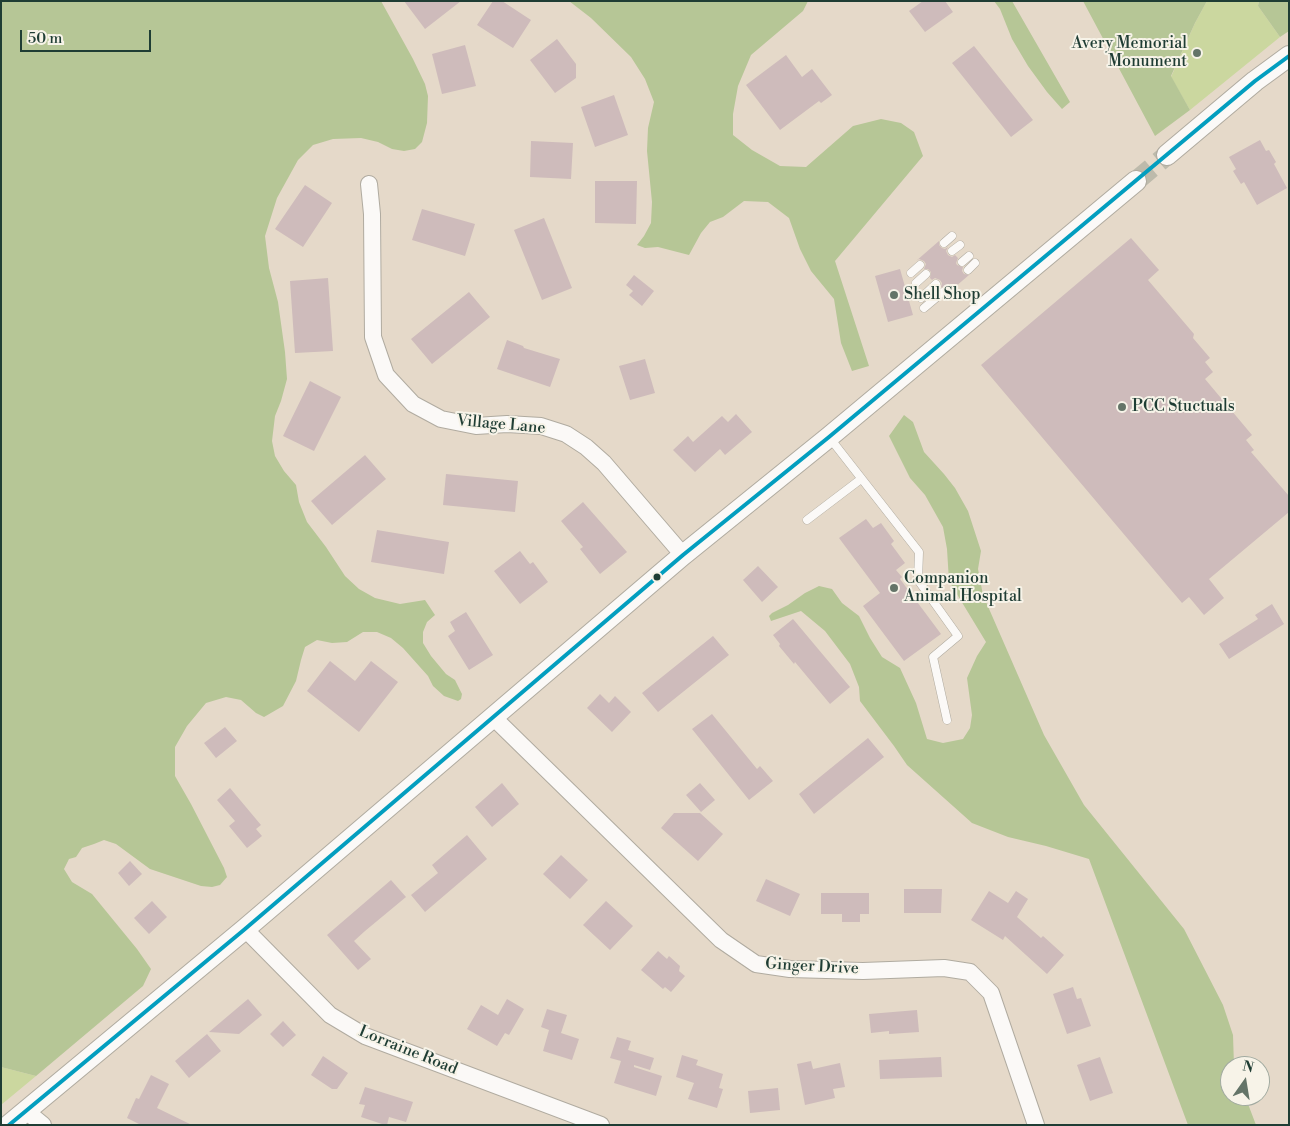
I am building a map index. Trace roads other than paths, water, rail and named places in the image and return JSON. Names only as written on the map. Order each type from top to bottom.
[{"type":"street","points":[[1167,155],[1255,81],[1289,56]]},
{"type":"street","points":[[9,1125],[245,929],[683,555],[829,438],[1136,181]]},
{"type":"street","name":"Village Lane","points":[[369,184],[372,214],[373,336],[386,375],[413,404],[441,419],[476,426],[507,424],[541,426],[566,434],[586,447],[604,463],[683,555]]},
{"type":"street","name":"Ginger Drive","points":[[493,717],[721,940],[756,964],[790,968],[863,970],[944,968],[970,972],[991,993],[1036,1125]]},
{"type":"street","name":"Lorraine Road","points":[[245,929],[330,1015],[365,1036],[601,1125]]},
{"type":"street","points":[[26,1111],[44,1125]]},
{"type":"lane","points":[[944,243],[952,236]]},
{"type":"lane","points":[[952,252],[960,244]]},
{"type":"lane","points":[[962,262],[969,256]]},
{"type":"lane","points":[[968,270],[975,263]]},
{"type":"lane","points":[[911,273],[920,265]]},
{"type":"lane","points":[[916,283],[926,274]]},
{"type":"lane","points":[[921,298],[936,284]]},
{"type":"lane","points":[[924,308],[943,292]]},
{"type":"lane","points":[[829,438],[920,552],[918,580],[958,636],[933,658],[947,720]]},
{"type":"lane","points":[[807,520],[861,479]]},
{"type":"tunnel","points":[[1136,181],[1167,155]]},
{"type":"place","name":"Avery Memorial Monument","points":[[1197,53]]},
{"type":"place","name":"Shell Shop","points":[[894,295]]},
{"type":"place","name":"PCC Stuctuals","points":[[1122,407]]},
{"type":"place","name":"Companion Animal Hospital","points":[[894,588]]}]
